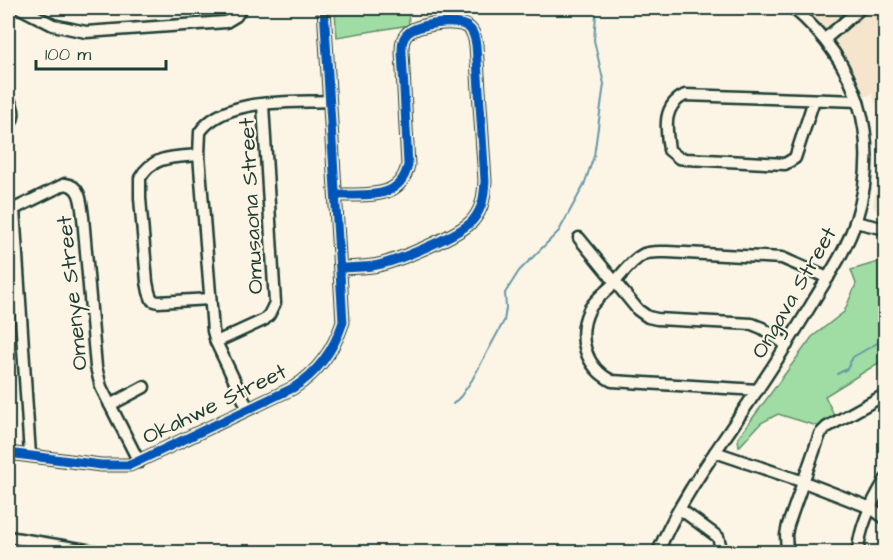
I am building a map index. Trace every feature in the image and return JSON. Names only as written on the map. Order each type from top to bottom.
[{"type":"street","points":[[20,8],[53,25],[86,32],[226,21],[236,16],[241,8]]},
{"type":"street","name":"Okahwe Street","points":[[8,453],[116,466],[130,465],[302,383],[329,352],[344,322],[324,8]]},
{"type":"street","name":"Ongava Street","points":[[658,552],[669,528],[715,452],[758,390],[828,278],[855,222],[867,165],[858,101],[843,64],[825,39],[793,8]]},
{"type":"street","points":[[825,39],[861,8]]},
{"type":"street","points":[[336,195],[388,192],[397,187],[406,174],[408,165],[402,52],[406,34],[422,25],[461,24],[469,28],[475,35],[477,56],[484,181],[484,198],[481,209],[473,221],[454,234],[405,255],[379,265],[341,268]]},
{"type":"street","points":[[814,100],[795,158],[791,162],[785,164],[686,159],[679,158],[669,150],[667,125],[669,108],[672,103],[685,95],[858,101]]},
{"type":"street","points":[[8,99],[14,116],[8,127]]},
{"type":"street","points":[[248,410],[213,331],[199,155],[200,132],[211,120],[235,108],[329,101]]},
{"type":"street","name":"Omusaona Street","points":[[216,342],[264,320],[275,303],[263,105]]},
{"type":"street","points":[[199,155],[164,158],[154,162],[141,175],[140,198],[148,292],[152,300],[158,302],[210,299]]},
{"type":"street","name":"Omenye Street","points":[[11,210],[65,184],[74,186],[77,190],[83,217],[96,367],[101,387],[139,462]]},
{"type":"street","points":[[11,210],[30,455]]},
{"type":"street","points":[[855,222],[885,229]]},
{"type":"street","points":[[579,238],[614,283],[638,310],[648,317],[752,324],[787,345]]},
{"type":"street","points":[[758,390],[621,383],[602,376],[585,354],[584,330],[590,308],[637,259],[645,254],[667,252],[782,258],[828,278]]},
{"type":"street","points":[[110,405],[144,387]]},
{"type":"street","points":[[787,552],[788,525],[824,430],[885,394]]},
{"type":"street","points":[[715,452],[804,482],[871,508],[885,519]]},
{"type":"street","points":[[858,552],[860,538],[871,508],[885,479]]},
{"type":"street","points":[[680,509],[718,537],[722,552]]},
{"type":"street","points":[[8,537],[99,552]]},
{"type":"shaded area","points":[[793,8],[885,8],[885,136],[872,93],[858,101],[853,84]]},
{"type":"shaded area","points":[[885,143],[885,216],[880,215],[873,206]]},
{"type":"green space","points":[[353,8],[408,8],[409,25],[337,37],[335,13]]},
{"type":"green space","points":[[885,260],[885,359],[825,396],[835,417],[820,427],[778,414],[761,423],[739,447],[738,438],[812,337],[844,312],[856,284],[851,270]]},
{"type":"waterway","points":[[453,404],[472,380],[504,321],[505,293],[519,271],[559,231],[584,185],[594,156],[604,84],[594,40],[596,15],[594,8]]},
{"type":"waterway","points":[[837,374],[847,369],[853,357],[886,338]]},
{"type":"cycle path","points":[[8,453],[101,465],[130,465],[293,388],[324,360],[343,322],[324,8]]},
{"type":"cycle path","points":[[336,195],[380,193],[398,185],[404,177],[408,165],[402,52],[405,36],[412,30],[428,25],[456,23],[469,28],[476,45],[485,181],[479,211],[467,226],[416,252],[377,265],[341,268]]}]
